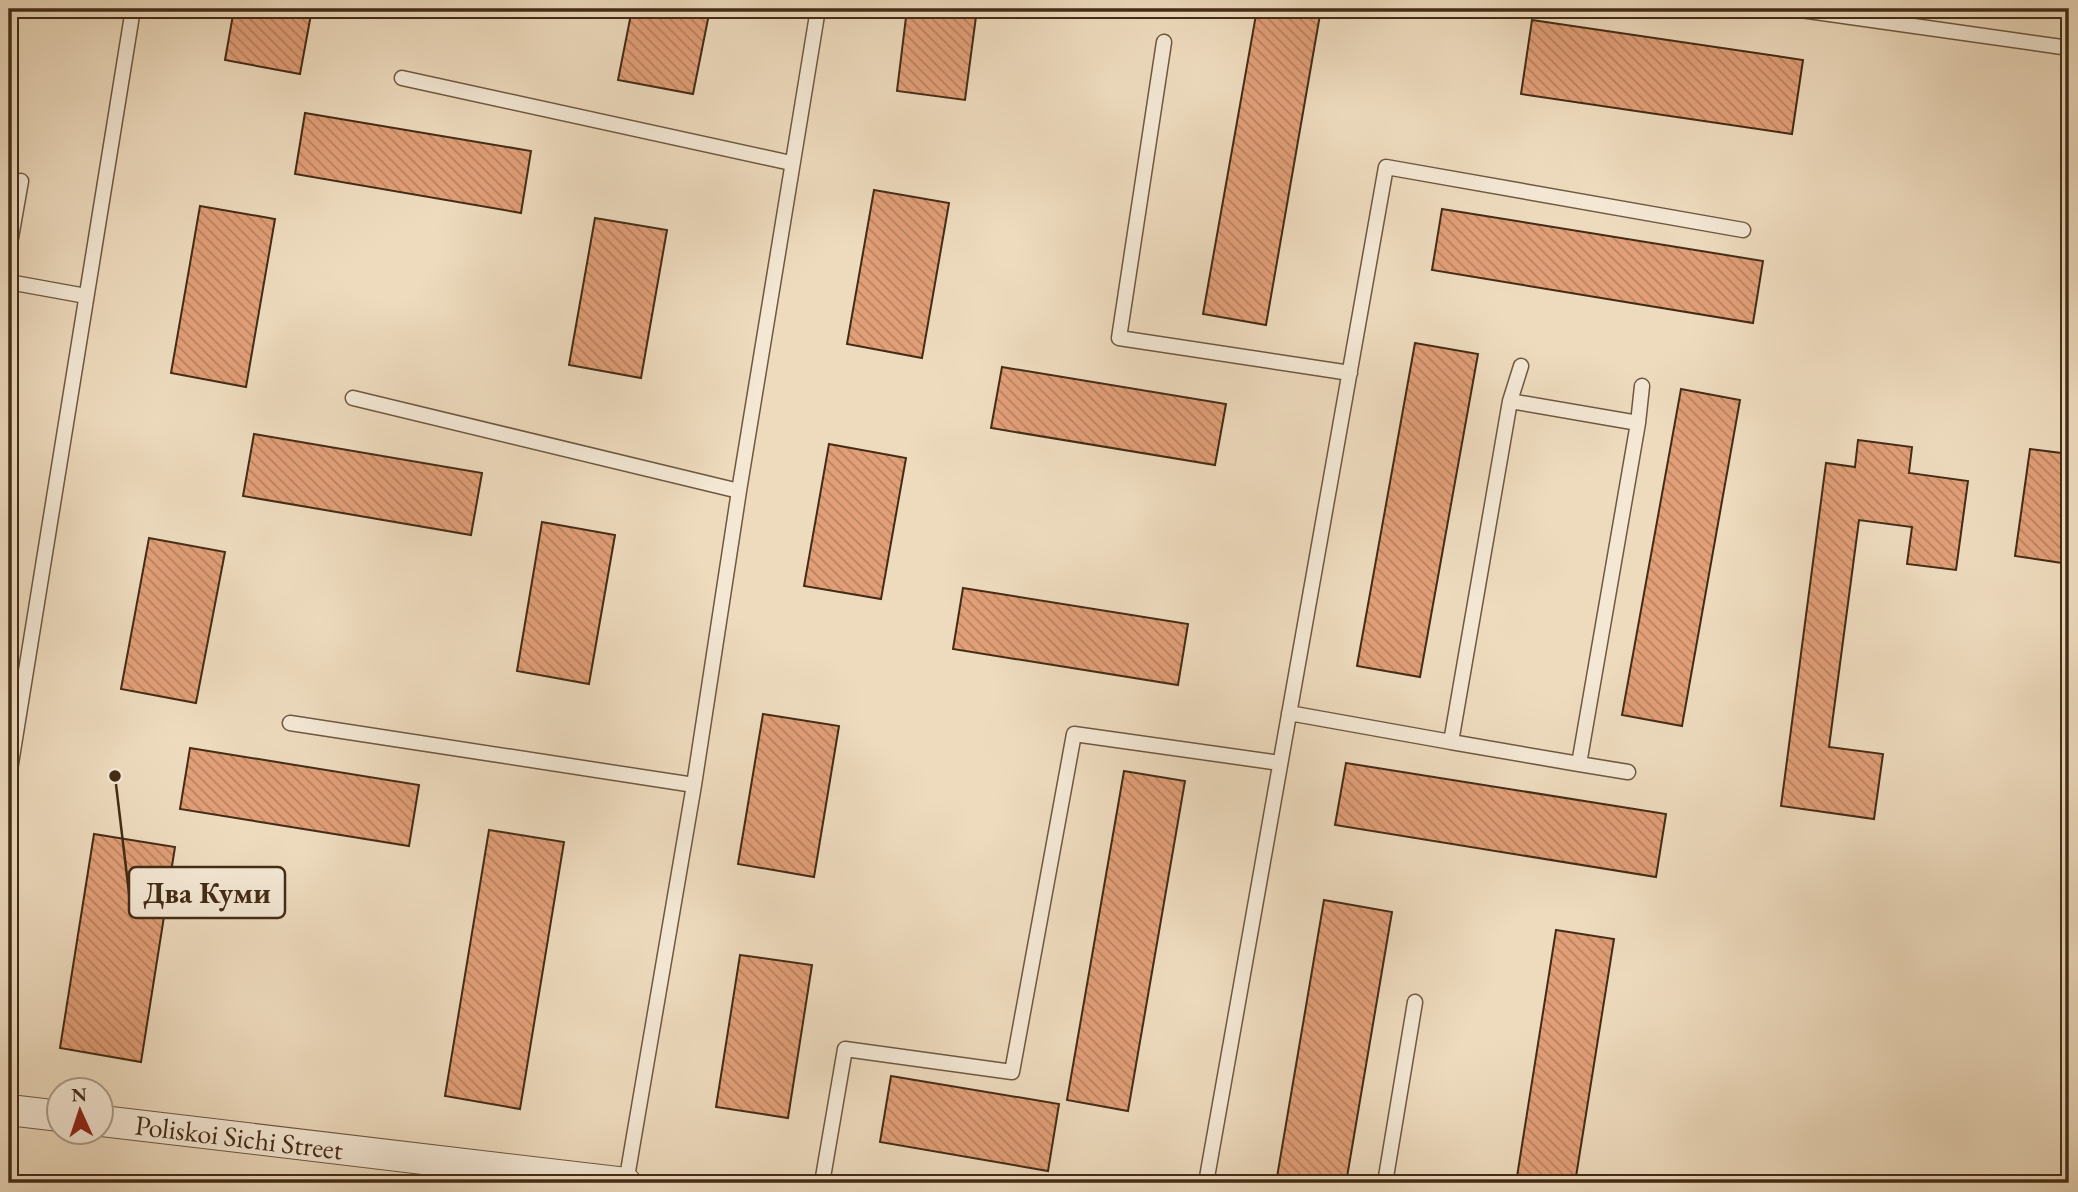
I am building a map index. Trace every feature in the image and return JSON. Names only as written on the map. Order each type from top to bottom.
[{"type":"street","points":[[9,1110],[46,1114]]},
{"type":"street","name":"Poliskoi Sichi Street","points":[[116,1123],[626,1183]]},
{"type":"lane","points":[[9,776],[133,9]]},
{"type":"lane","points":[[626,1183],[694,785],[738,491],[818,9]]},
{"type":"lane","points":[[1794,9],[2069,48]]},
{"type":"lane","points":[[1164,41],[1119,338],[1350,373]]},
{"type":"lane","points":[[402,78],[791,163]]},
{"type":"lane","points":[[1206,1183],[1386,167],[1744,230]]},
{"type":"lane","points":[[9,249],[21,181]]},
{"type":"lane","points":[[9,282],[86,296]]},
{"type":"lane","points":[[1451,741],[1510,401],[1521,366]]},
{"type":"lane","points":[[1579,764],[1639,423],[1642,386]]},
{"type":"lane","points":[[353,398],[738,491]]},
{"type":"lane","points":[[1510,401],[1639,423]]},
{"type":"lane","points":[[1289,713],[1628,772]]},
{"type":"lane","points":[[290,723],[694,785]]},
{"type":"lane","points":[[822,1183],[845,1049],[1012,1072],[1074,734],[1280,763]]},
{"type":"lane","points":[[1385,1183],[1415,1002]]},
{"type":"building","points":[[234,9],[312,9],[300,74],[225,60]]},
{"type":"building","points":[[632,9],[710,9],[693,94],[618,80]]},
{"type":"building","points":[[907,9],[977,9],[965,100],[897,91]]},
{"type":"building","points":[[1257,9],[1321,9],[1266,325],[1203,314]]},
{"type":"building","points":[[1532,20],[1803,60],[1792,134],[1521,94]]},
{"type":"building","points":[[305,113],[531,151],[521,213],[295,174]]},
{"type":"building","points":[[874,190],[949,203],[922,358],[847,344]]},
{"type":"building","points":[[200,206],[275,219],[246,387],[171,373]]},
{"type":"building","points":[[1442,209],[1763,261],[1753,323],[1432,270]]},
{"type":"building","points":[[595,218],[667,230],[641,378],[569,365]]},
{"type":"building","points":[[1415,343],[1478,354],[1420,677],[1357,666]]},
{"type":"building","points":[[1002,367],[1226,404],[1215,465],[991,428]]},
{"type":"building","points":[[1681,389],[1740,400],[1682,726],[1622,715]]},
{"type":"building","points":[[254,434],[482,473],[471,535],[243,496]]},
{"type":"building","points":[[1858,440],[1912,447],[1909,473],[1968,481],[1956,570],[1907,564],[1912,527],[1859,520],[1829,747],[1883,754],[1874,819],[1781,806],[1826,463],[1855,467]]},
{"type":"building","points":[[829,444],[906,458],[881,599],[804,586]]},
{"type":"building","points":[[2030,449],[2069,454],[2069,564],[2015,556]]},
{"type":"building","points":[[542,522],[615,535],[589,684],[517,671]]},
{"type":"building","points":[[149,538],[225,552],[196,703],[121,689]]},
{"type":"building","points":[[963,588],[1188,624],[1178,685],[953,649]]},
{"type":"building","points":[[763,714],[839,726],[814,877],[738,864]]},
{"type":"building","points":[[190,748],[419,785],[409,846],[180,809]]},
{"type":"building","points":[[1346,763],[1666,814],[1656,877],[1335,825]]},
{"type":"building","points":[[1124,771],[1185,781],[1128,1111],[1067,1100]]},
{"type":"building","points":[[489,830],[564,842],[520,1109],[445,1096]]},
{"type":"building","points":[[94,834],[175,847],[141,1062],[60,1048]]},
{"type":"building","points":[[1324,900],[1392,912],[1346,1183],[1276,1183]]},
{"type":"building","points":[[1556,930],[1614,939],[1575,1183],[1516,1183]]},
{"type":"building","points":[[740,955],[812,965],[788,1118],[716,1107]]},
{"type":"building","points":[[891,1076],[1059,1104],[1048,1171],[880,1142]]},
{"type":"place","name":"Два Куми","points":[[115,776]]}]
